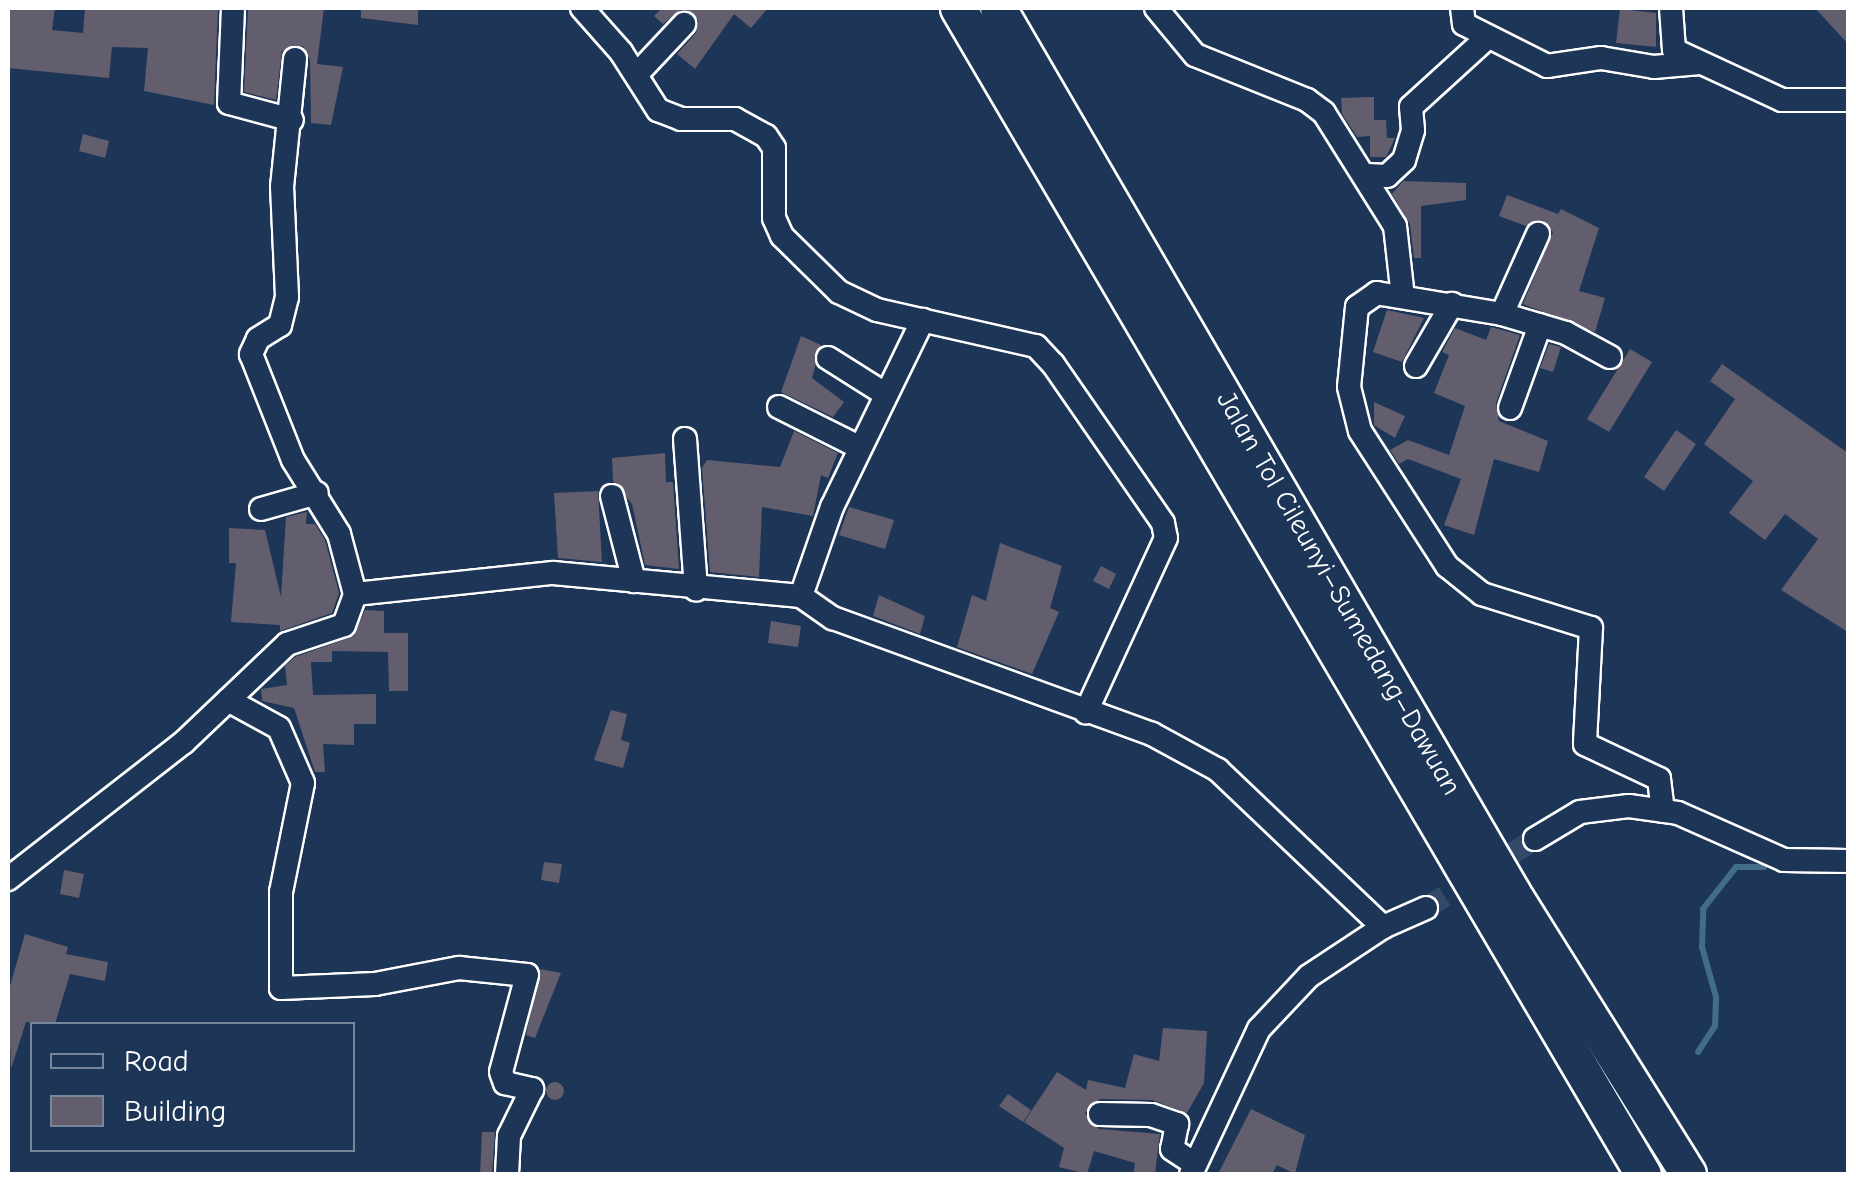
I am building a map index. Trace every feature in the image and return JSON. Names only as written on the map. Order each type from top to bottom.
[{"type":"highway","name":"Jalan Tol Cileunyi–Sumedang–Dawuan","points":[[958,8],[1643,1174]]},
{"type":"highway","name":"Jalan Tol Cileunyi–Sumedang–Dawuan","points":[[998,8],[1512,892],[1688,1174]]},
{"type":"street","points":[[234,8],[229,102],[292,120]]},
{"type":"street","points":[[582,8],[636,74],[658,110],[681,119],[735,119],[766,136],[774,148],[774,218],[794,250],[839,292],[877,310],[1036,346],[1163,523],[1164,551],[1086,712]]},
{"type":"street","points":[[1156,8],[1195,55],[1307,100],[1367,175],[1395,226],[1404,296]]},
{"type":"street","points":[[1462,8],[1464,24],[1547,66],[1601,58],[1654,67],[1700,63]]},
{"type":"street","points":[[1671,8],[1674,50],[1782,100],[1848,100]]},
{"type":"street","points":[[636,74],[684,24]]},
{"type":"street","points":[[1367,175],[1387,176],[1404,160],[1414,130],[1412,107],[1488,37]]},
{"type":"street","points":[[8,879],[228,700],[287,644],[344,626],[354,594],[338,534],[317,493],[293,460],[250,354],[258,339],[280,325],[288,297],[282,186],[292,120],[295,59]]},
{"type":"street","points":[[1502,314],[1538,234]]},
{"type":"street","points":[[1610,356],[1540,325],[1502,314],[1377,293],[1357,307],[1349,388],[1360,432],[1447,566],[1466,583],[1592,628],[1584,744],[1659,779],[1663,811]]},
{"type":"street","points":[[1416,366],[1452,304]]},
{"type":"street","points":[[802,596],[859,448],[923,320]]},
{"type":"street","points":[[1510,408],[1540,325]]},
{"type":"street","points":[[828,358],[885,394]]},
{"type":"street","points":[[778,407],[859,448]]},
{"type":"street","points":[[685,439],[696,590]]},
{"type":"street","points":[[261,509],[317,493]]},
{"type":"street","points":[[612,496],[634,581]]},
{"type":"street","points":[[354,594],[553,573],[696,590],[802,596],[834,618],[1152,734],[1218,770],[1383,927]]},
{"type":"street","points":[[228,700],[279,728],[303,783],[281,892],[281,988],[376,984],[459,968],[527,975],[501,1072],[505,1082],[532,1089],[508,1136],[507,1174]]},
{"type":"street","points":[[1535,839],[1602,806],[1663,811],[1756,853],[1848,861]]},
{"type":"street","points":[[1100,1114],[1151,1115],[1177,1124],[1172,1149],[1193,1169],[1260,1029],[1309,976],[1383,927],[1426,908]]},
{"type":"building","points":[[8,8],[55,8],[52,30],[83,33],[85,8],[218,8],[214,105],[144,91],[148,48],[112,47],[109,78],[8,68]]},
{"type":"building","points":[[248,8],[324,8],[317,64],[343,67],[331,125],[311,123],[310,60],[303,46],[282,51],[276,100],[244,92]]},
{"type":"building","points":[[361,8],[418,8],[418,25],[361,18]]},
{"type":"building","points":[[662,8],[768,8],[751,28],[734,14],[695,69],[677,54],[696,33],[698,19],[681,9],[663,24],[654,16]]},
{"type":"building","points":[[1815,8],[1848,8],[1848,44]]},
{"type":"building","points":[[1620,9],[1656,13],[1656,47],[1616,43]]},
{"type":"building","points":[[1374,97],[1374,120],[1386,120],[1387,138],[1395,138],[1386,157],[1370,157],[1370,136],[1357,137],[1342,114],[1341,98]]},
{"type":"building","points":[[83,134],[109,141],[105,158],[79,151]]},
{"type":"building","points":[[1403,181],[1466,183],[1466,200],[1421,206],[1421,258],[1414,258],[1410,224],[1392,194]]},
{"type":"building","points":[[1507,195],[1558,214],[1561,209],[1599,228],[1579,291],[1605,298],[1595,332],[1523,304],[1553,232],[1543,220],[1526,226],[1499,216]]},
{"type":"building","points":[[1387,310],[1424,318],[1402,362],[1373,352]]},
{"type":"building","points":[[1491,327],[1520,335],[1496,403],[1499,421],[1548,441],[1539,472],[1494,459],[1474,535],[1444,525],[1461,479],[1408,459],[1399,464],[1390,450],[1408,440],[1449,455],[1465,406],[1434,393],[1449,355],[1442,352],[1455,328],[1486,340]]},
{"type":"building","points":[[801,336],[821,345],[812,378],[844,402],[833,417],[781,392]]},
{"type":"building","points":[[1549,344],[1561,347],[1553,372],[1540,368]]},
{"type":"building","points":[[1630,349],[1652,362],[1609,432],[1587,419]]},
{"type":"building","points":[[1722,364],[1848,453],[1848,632],[1781,590],[1818,539],[1785,514],[1765,540],[1729,513],[1753,481],[1704,444],[1735,399],[1710,381]]},
{"type":"building","points":[[1374,402],[1405,416],[1395,438],[1374,425]]},
{"type":"building","points":[[1676,430],[1696,444],[1664,491],[1644,477]]},
{"type":"building","points":[[794,431],[838,453],[828,478],[821,475],[813,516],[762,507],[759,577],[710,572],[702,468],[707,460],[780,467]]},
{"type":"building","points":[[665,453],[666,482],[673,482],[679,569],[645,565],[632,504],[613,481],[612,458]]},
{"type":"building","points":[[598,491],[602,562],[558,558],[554,493]]},
{"type":"building","points":[[849,507],[894,520],[885,549],[839,535]]},
{"type":"building","points":[[307,512],[306,524],[315,524],[325,540],[339,593],[332,613],[280,631],[280,625],[231,622],[236,563],[229,563],[229,528],[265,530],[281,597],[286,517]]},
{"type":"building","points":[[1000,543],[1062,566],[1050,608],[1059,612],[1032,674],[957,647],[972,595],[986,601]]},
{"type":"building","points":[[1101,566],[1116,574],[1109,589],[1093,581]]},
{"type":"building","points":[[879,595],[925,616],[920,634],[873,616]]},
{"type":"building","points":[[365,610],[384,611],[384,633],[408,633],[408,691],[389,691],[388,652],[332,651],[332,662],[311,662],[313,695],[376,694],[376,724],[354,724],[354,745],[323,744],[325,772],[315,772],[294,708],[262,701],[261,689],[287,685],[285,666],[295,657],[354,636]]},
{"type":"building","points":[[771,621],[801,626],[798,647],[768,643]]},
{"type":"building","points":[[611,710],[627,714],[621,740],[630,743],[623,768],[594,760]]},
{"type":"building","points":[[544,862],[562,864],[559,883],[541,880]]},
{"type":"building","points":[[64,870],[84,874],[79,898],[60,894]]},
{"type":"building","points":[[25,934],[68,947],[66,954],[108,962],[105,981],[70,974],[56,1022],[26,1022],[11,1069],[8,993]]},
{"type":"building","points":[[540,969],[561,973],[535,1038],[526,1035]]},
{"type":"building","points":[[1163,1028],[1207,1031],[1204,1083],[1187,1113],[1152,1100],[1100,1099],[1085,1113],[1099,1129],[1160,1134],[1155,1174],[1133,1174],[1135,1163],[1094,1151],[1087,1174],[1059,1167],[1064,1148],[1024,1122],[1057,1072],[1086,1090],[1088,1080],[1125,1088],[1134,1054],[1159,1061]]},
{"type":"building","points":[[555,1082],[562,1084],[562,1098],[555,1100],[548,1098],[546,1091],[548,1084]]},
{"type":"building","points":[[1008,1094],[1031,1110],[1023,1122],[999,1106]]},
{"type":"building","points":[[1251,1109],[1305,1135],[1295,1174],[1277,1165],[1272,1174],[1218,1174]]},
{"type":"building","points":[[482,1132],[495,1132],[492,1174],[480,1174]]},
{"type":"waterway","points":[[1698,1052],[1715,1026],[1716,997],[1702,947],[1703,909],[1736,867],[1764,867]]},
{"type":"tunnel","points":[[1426,908],[1535,839]]}]
